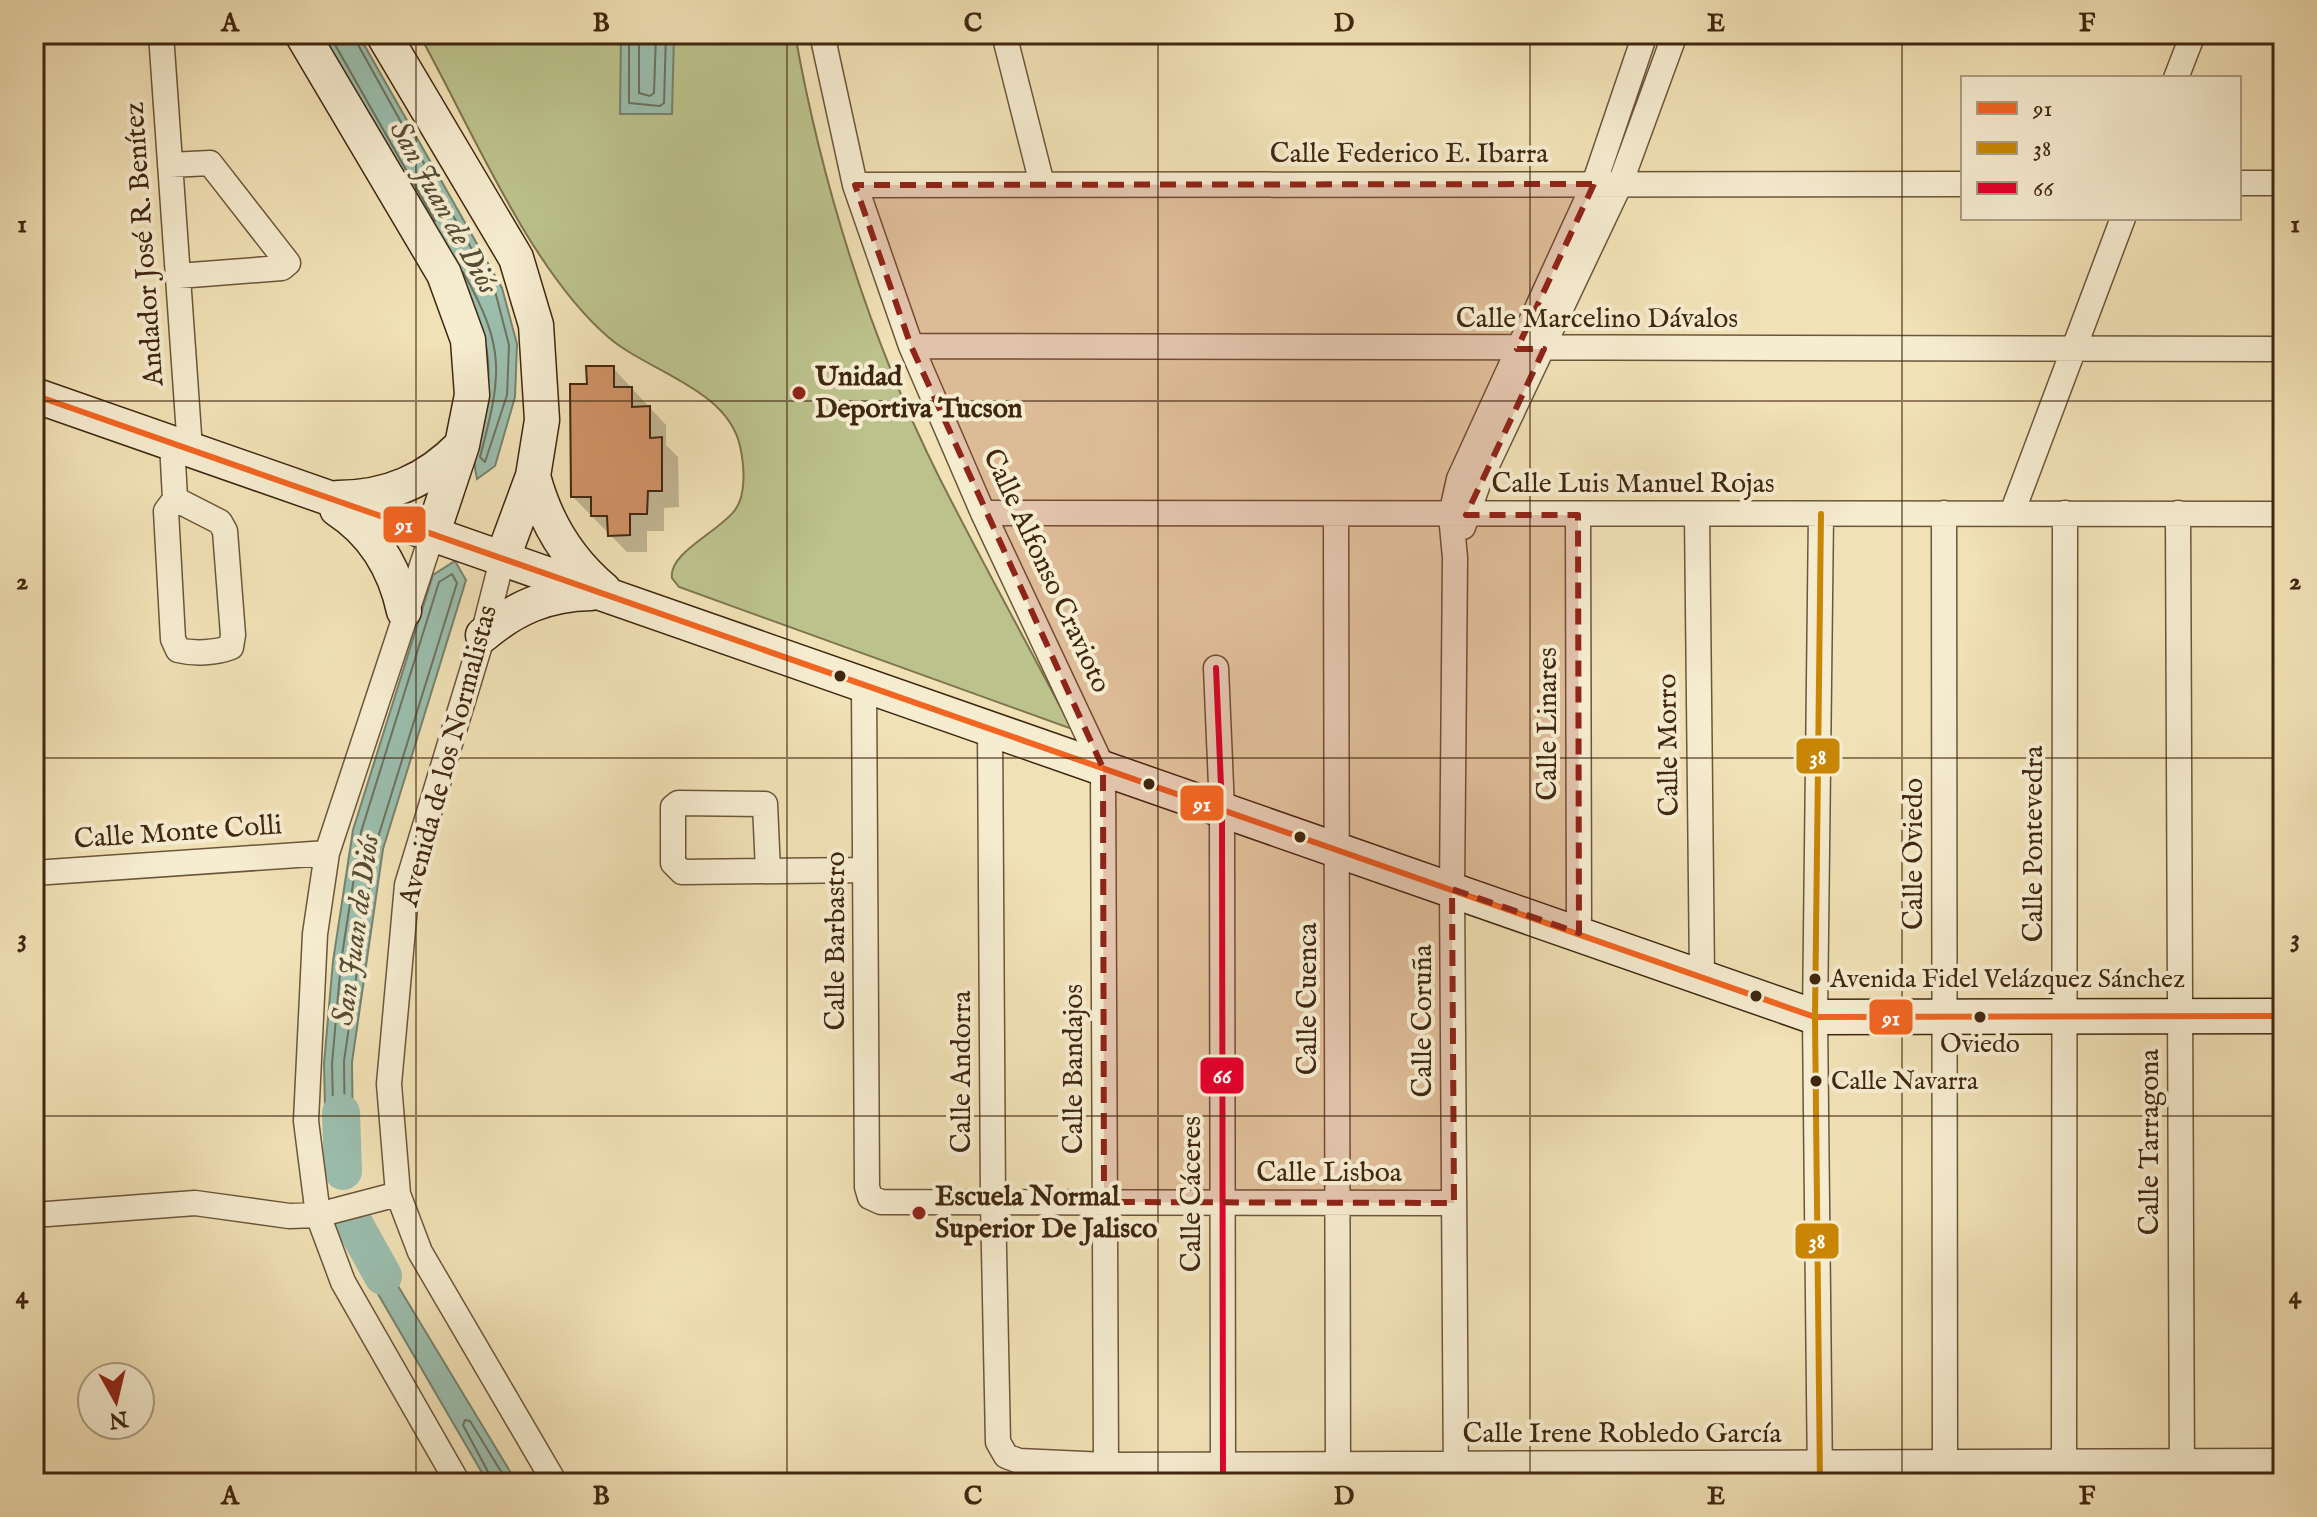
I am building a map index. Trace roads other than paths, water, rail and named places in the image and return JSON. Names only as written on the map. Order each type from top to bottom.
[{"type":"street","name":"Andador José R. Benítez","points":[[161,34],[178,276],[181,446],[175,499],[166,511],[173,639],[178,650],[186,652],[222,651],[231,647],[233,635],[225,531],[220,522],[175,499]]},
{"type":"street","points":[[302,34],[444,274],[468,340],[472,395],[462,445],[404,611],[327,853],[315,934],[306,1121],[318,1215],[343,1282],[458,1483]]},
{"type":"street","name":"Avenida de los Normalistas","points":[[383,34],[516,258],[536,325],[542,420],[533,476],[502,560],[483,635],[407,885],[389,1084],[398,1194],[420,1252],[555,1483]]},
{"type":"street","name":"Calle Alfonso Cravioto","points":[[822,34],[855,185],[911,346],[983,513],[1103,768]]},
{"type":"street","points":[[1004,34],[1042,184]]},
{"type":"street","points":[[1458,515],[1459,479],[1594,184],[1645,34]]},
{"type":"street","points":[[1458,515],[1544,349],[1620,184],[1675,34]]},
{"type":"street","points":[[2177,76],[2193,34]]},
{"type":"street","points":[[170,165],[210,163],[288,263],[282,268],[178,276]]},
{"type":"street","points":[[2241,183],[2283,183]]},
{"type":"street","name":"Calle Federico E. Ibarra","points":[[855,185],[1961,184]]},
{"type":"street","points":[[2012,513],[2122,220]]},
{"type":"street","name":"Calle Marcelino Dávalos","points":[[911,346],[2073,351],[2283,349]]},
{"type":"street","points":[[34,395],[313,495],[610,595],[1815,1017],[2283,1016]]},
{"type":"street","points":[[313,495],[357,498],[400,489],[433,471],[462,445]]},
{"type":"street","points":[[533,476],[548,522],[560,543],[610,595]]},
{"type":"street","points":[[313,495],[347,515],[374,543],[394,575],[404,611]]},
{"type":"street","name":"Calle Luis Manuel Rojas","points":[[983,513],[2283,514]]},
{"type":"street","name":"Calle Oviedo","points":[[1944,513],[1945,1473]]},
{"type":"street","name":"Calle Pontevedra","points":[[2064,1462],[2065,513]]},
{"type":"street","name":"Calle Tarragona","points":[[2178,513],[2182,1472]]},
{"type":"street","name":"Calle Morro","points":[[1697,514],[1702,976]]},
{"type":"street","points":[[1820,1473],[1815,1017],[1821,514]]},
{"type":"street","name":"Calle Cuenca","points":[[1336,515],[1338,1474]]},
{"type":"street","name":"Calle Coruña","points":[[1456,1474],[1452,889],[1458,515]]},
{"type":"street","name":"Calle Linares","points":[[1578,515],[1579,933]]},
{"type":"street","points":[[483,635],[516,610],[536,601],[572,593],[610,595]]},
{"type":"street","name":"Calle Cáceres","points":[[1216,668],[1222,809],[1223,1474]]},
{"type":"street","name":"Calle Barbastro","points":[[864,684],[867,1187],[870,1197]]},
{"type":"street","name":"Calle Andorra","points":[[990,728],[998,1442],[1006,1456],[1019,1461],[1106,1465]]},
{"type":"street","name":"Calle Bandajos","points":[[1103,768],[1106,1465]]},
{"type":"street","points":[[768,871],[765,804],[678,803],[673,807],[676,869],[682,872],[865,870]]},
{"type":"street","name":"Calle Monte Colli","points":[[34,873],[327,853]]},
{"type":"street","points":[[34,1215],[195,1203],[289,1216],[318,1215],[398,1194]]},
{"type":"street","name":"Calle Lisboa","points":[[870,1197],[881,1202],[1454,1203]]},
{"type":"street","name":"Calle Irene Robledo García","points":[[1106,1465],[1223,1474],[1945,1473],[2064,1462],[2182,1472],[2283,1461]]},
{"type":"water","points":[[320,34],[358,34],[502,288],[517,344],[515,397],[495,466],[477,479],[475,455],[489,374],[480,322]]},
{"type":"water","points":[[621,34],[674,34],[672,114],[620,114]]},
{"type":"water","points":[[455,561],[466,580],[383,849],[352,1062],[353,1145],[341,1164],[326,1148],[324,1064],[333,961],[353,830],[433,575]]},
{"type":"water","points":[[356,1231],[372,1243],[517,1483],[488,1483],[353,1251]]},
{"type":"waterway","name":"San Juan de Diós","points":[[341,1113],[343,1171]]},
{"type":"waterway","name":"San Juan de Diós","points":[[353,1222],[383,1276]]},
{"type":"place","name":"Unidad Deportiva Tucson","points":[[799,393]]},
{"type":"place","name":"Avenida Fidel Velázquez Sánchez","points":[[1815,979]]},
{"type":"place","name":"Oviedo","points":[[1980,1017]]},
{"type":"place","name":"Calle Navarra","points":[[1816,1081]]},
{"type":"place","name":"Escuela Normal Superior De Jalisco","points":[[919,1213]]}]
